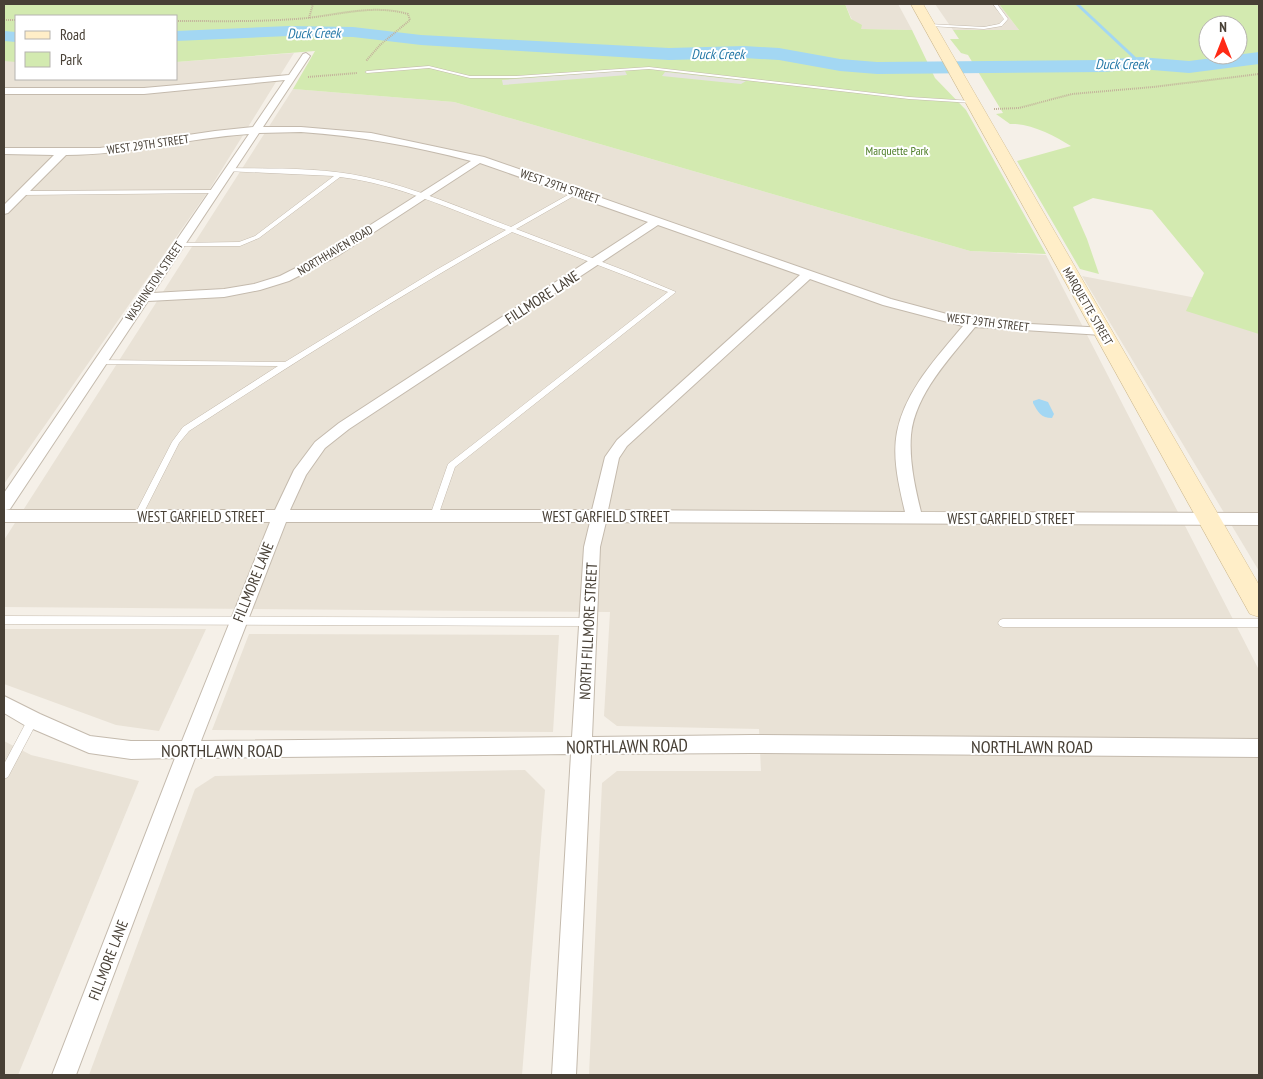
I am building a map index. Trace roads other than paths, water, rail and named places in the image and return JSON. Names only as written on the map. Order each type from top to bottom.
[{"type":"main road","name":"MARQUETTE STREET","points":[[917,4],[1259,607]]},
{"type":"street","name":"WASHINGTON STREET","points":[[4,506],[306,56]]},
{"type":"street","points":[[4,91],[144,91],[291,77]]},
{"type":"street","name":"WEST 29TH STREET","points":[[4,151],[63,152],[115,150],[230,132],[254,131],[316,131],[372,136],[422,144],[480,159],[887,302],[957,321],[972,323],[1047,329],[1102,330]]},
{"type":"street","points":[[4,211],[63,152]]},
{"type":"street","name":"NORTHHAVEN ROAD","points":[[144,297],[177,297],[247,290],[271,284],[298,273],[331,255],[480,159]]},
{"type":"street","name":"FILLMORE LANE","points":[[64,1075],[237,621],[299,474],[320,445],[344,426],[657,221]]},
{"type":"street","name":"NORTH FILLMORE STREET","points":[[564,1075],[592,547],[612,457],[622,443],[808,274]]},
{"type":"street","points":[[914,517],[906,482],[904,433],[915,402],[936,367],[972,323]]},
{"type":"street","name":"WEST GARFIELD STREET","points":[[4,516],[1259,519]]},
{"type":"street","name":"NORTHLAWN ROAD","points":[[4,704],[32,720],[89,744],[131,750],[751,744],[1259,748]]},
{"type":"lane","points":[[932,30],[984,28],[1000,25],[1006,19],[995,4]]},
{"type":"lane","points":[[367,72],[429,67],[470,77],[516,77],[649,68],[908,98],[973,102]]},
{"type":"lane","points":[[228,170],[339,174],[378,183],[596,260],[673,292],[484,440],[460,456],[451,466],[434,516]]},
{"type":"lane","points":[[178,245],[240,244],[257,237],[339,174]]},
{"type":"lane","points":[[22,193],[213,192]]},
{"type":"lane","points":[[138,516],[176,442],[186,429],[286,364],[438,271],[577,192]]},
{"type":"lane","points":[[99,362],[286,364]]},
{"type":"lane","points":[[4,620],[588,622]]},
{"type":"lane","points":[[1003,623],[1259,624]]},
{"type":"lane","points":[[4,774],[32,720]]},
{"type":"water","points":[[1039,399],[1048,402],[1054,414],[1052,418],[1040,414],[1033,403],[1033,401]]},
{"type":"waterway","points":[[1077,4],[1140,63]]},
{"type":"waterway","name":"Duck Creek","points":[[178,36],[289,31],[353,32],[421,40],[669,54],[744,52],[779,54],[840,65],[877,68],[1103,66],[1140,63],[1189,67],[1259,58]]},
{"type":"waterway","name":"Duck Creek","points":[[4,36],[15,37]]},
{"type":"park label","name":"Marquette Park","points":[[897,150]]}]
